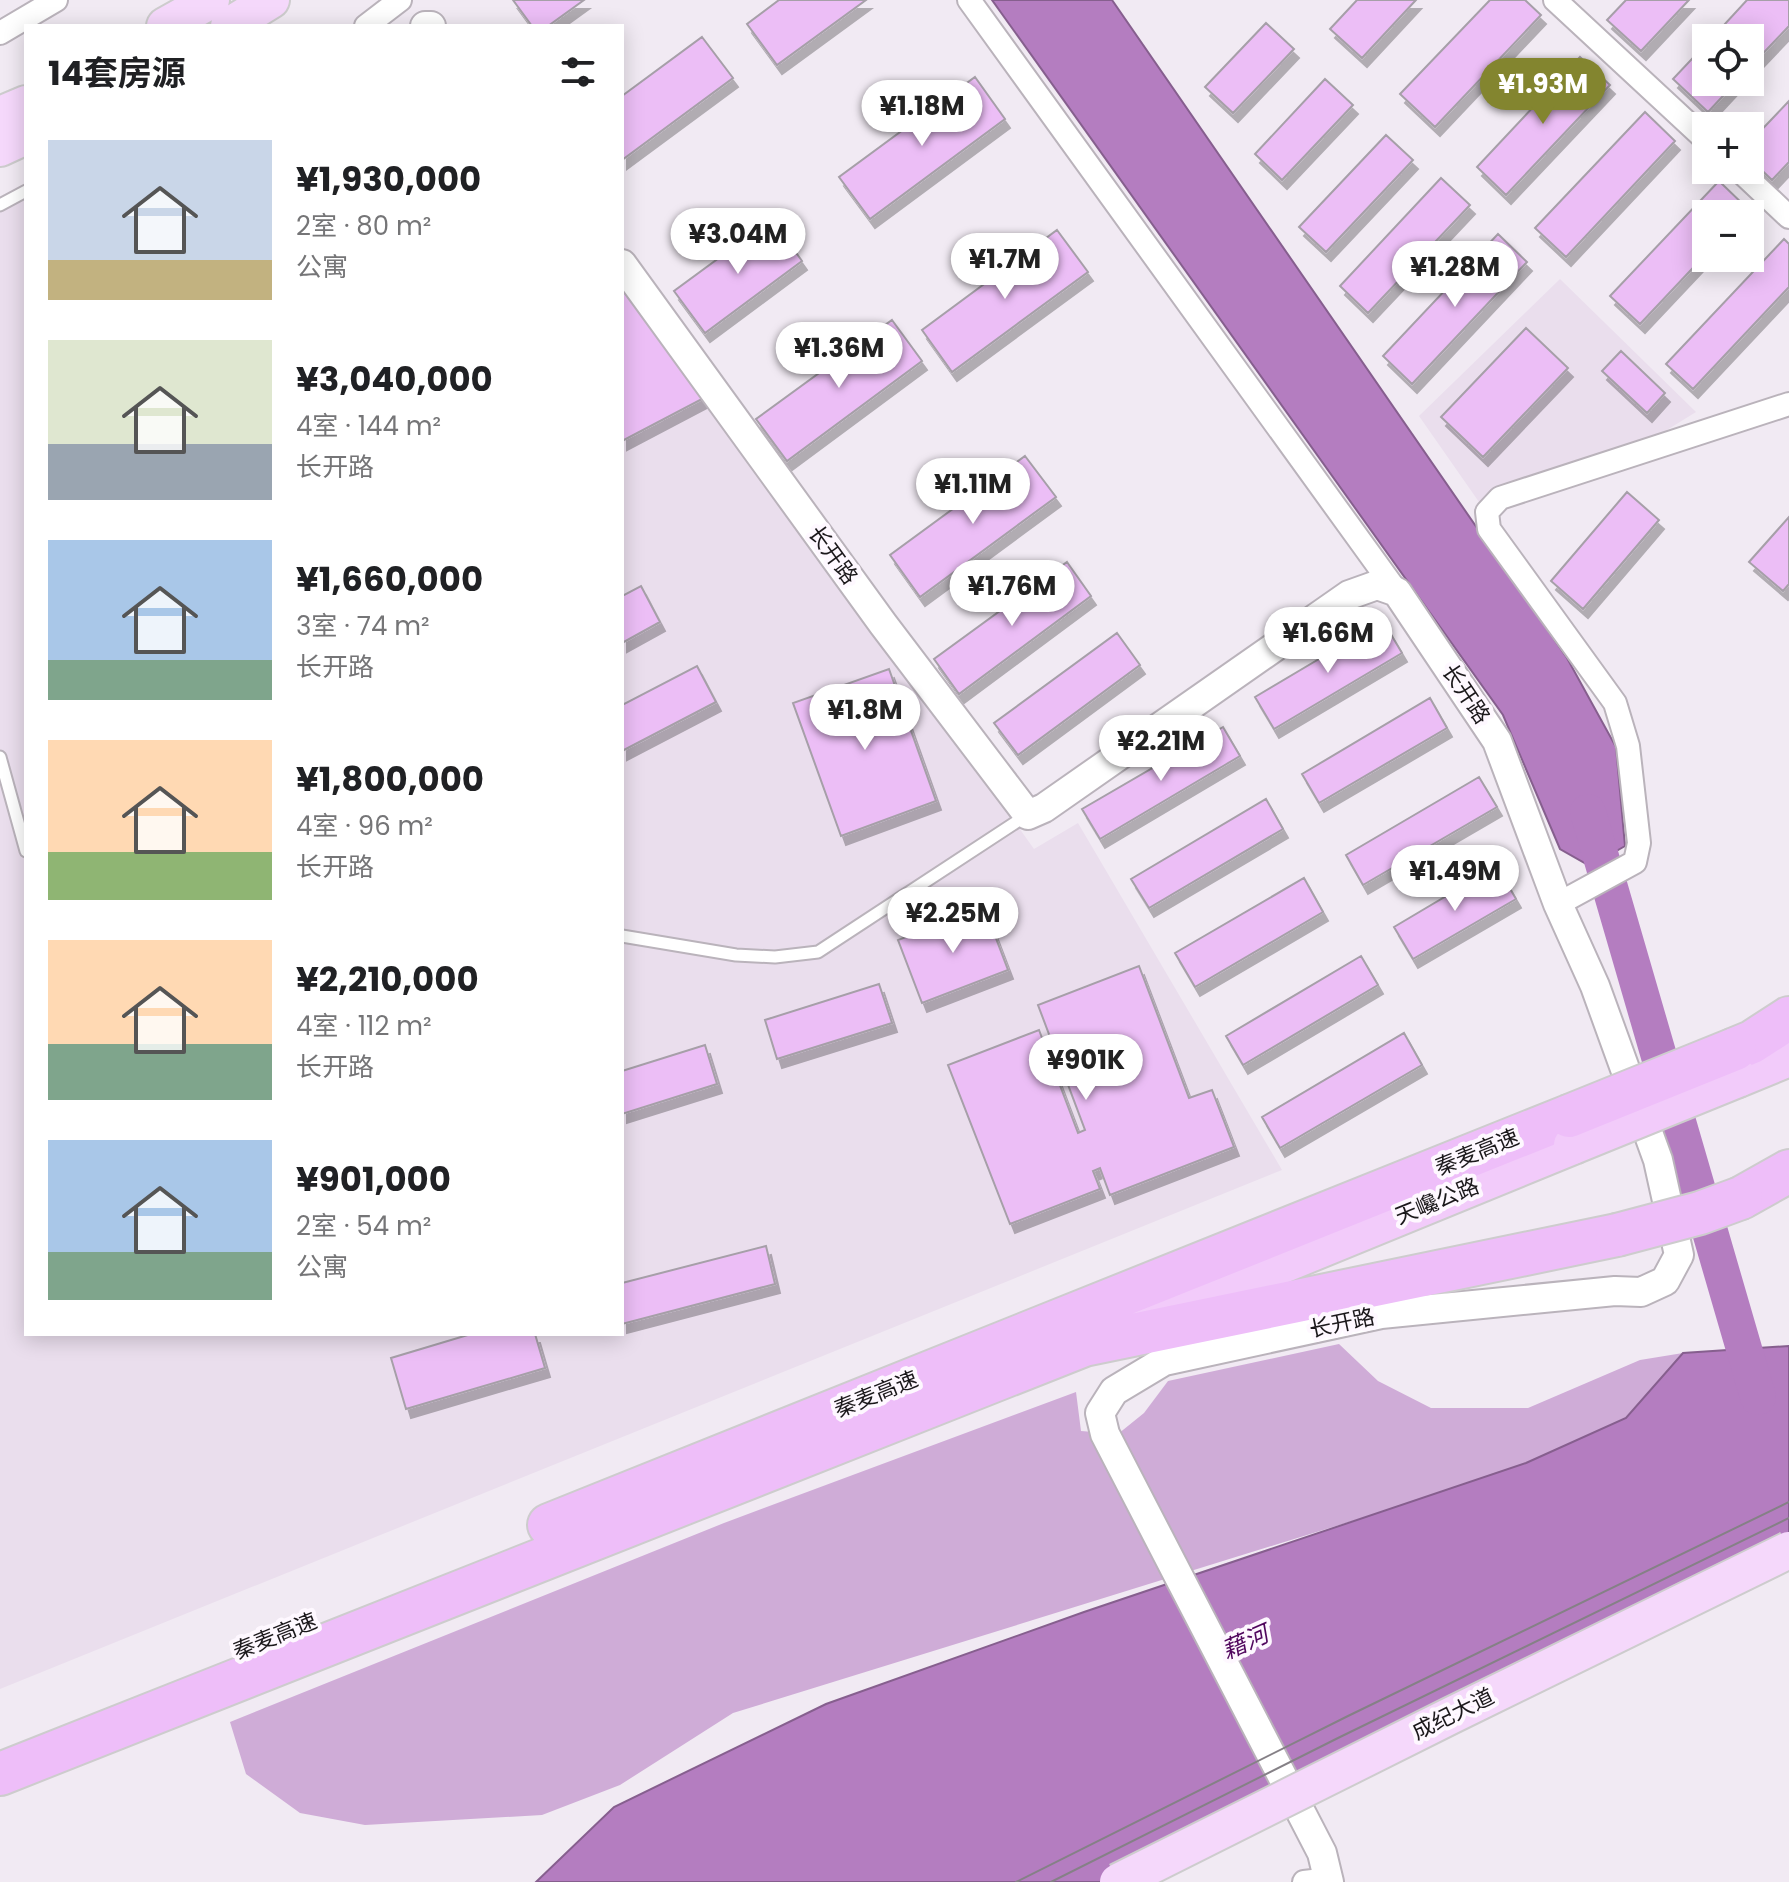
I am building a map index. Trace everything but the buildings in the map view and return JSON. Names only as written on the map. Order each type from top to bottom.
[{"type":"highway","name":"秦麦高速","points":[[0,1746],[1569,1116],[1766,1044],[1789,1018]]},
{"type":"highway","name":"天巉公路","points":[[1084,1345],[1766,1044]]},
{"type":"highway","name":"秦麦高速","points":[[0,1774],[1084,1345],[1617,1235],[1700,1213],[1741,1198],[1789,1171]]},
{"type":"main road","points":[[169,24],[211,0]]},
{"type":"main road","points":[[232,24],[271,0]]},
{"type":"main road","name":"成纪大道","points":[[1118,1882],[1789,1550]]},
{"type":"main road","name":"成纪大道","points":[[1166,1882],[1789,1572]]},
{"type":"street","points":[[0,33],[56,0]]},
{"type":"street","points":[[369,24],[400,0]]},
{"type":"street","points":[[969,0],[1397,592]]},
{"type":"street","points":[[1555,0],[1692,127]]},
{"type":"street","points":[[1754,184],[1789,217]]},
{"type":"street","name":"长开路","points":[[624,267],[883,624],[1028,815]]},
{"type":"street","points":[[1558,904],[1635,862],[1639,843],[1628,746],[1615,703],[1489,529],[1487,512],[1500,498],[1789,404]]},
{"type":"street","points":[[1028,815],[1044,808],[1349,595],[1377,585],[1397,592]]},
{"type":"street","name":"长开路","points":[[1321,1874],[1105,1434],[1100,1413],[1114,1391],[1164,1361],[1381,1314],[1615,1291],[1641,1292],[1665,1281],[1679,1255],[1658,1160],[1595,986],[1558,904],[1497,741],[1397,592]]},
{"type":"lane","points":[[0,205],[24,192]]},
{"type":"lane","points":[[0,757],[24,844]]},
{"type":"lane","points":[[624,936],[736,955],[775,957],[818,952],[1028,815]]},
{"type":"shaded area","points":[[24,196],[24,1336],[624,1336],[624,273],[1034,849],[1078,823],[1282,1170],[0,1689],[0,207]]},
{"type":"shaded area","points":[[1560,279],[1696,412],[1641,446],[1479,502],[1419,416]]},
{"type":"shaded area","points":[[1339,1344],[1378,1381],[1431,1408],[1528,1408],[1640,1360],[1683,1353],[1626,1418],[1526,1463],[1378,1513],[733,1713],[620,1785],[542,1815],[365,1825],[300,1813],[246,1774],[230,1722],[724,1523],[1076,1392],[1081,1431],[1118,1434],[1144,1413],[1168,1381]]},
{"type":"water","points":[[992,0],[1112,0],[1567,658],[1616,747],[1625,846],[1590,866],[1560,849],[1503,715]]},
{"type":"water","name":"藉河","points":[[1789,1346],[1789,1540],[1110,1882],[536,1882],[614,1807],[826,1704],[1084,1612],[1526,1463],[1626,1418],[1683,1353]]},
{"type":"waterway","points":[[1588,812],[1758,1397]]},
{"type":"tram line","points":[[1016,1882],[1348,1716],[1789,1502]]},
{"type":"tram line","points":[[1051,1882],[1789,1518]]}]
